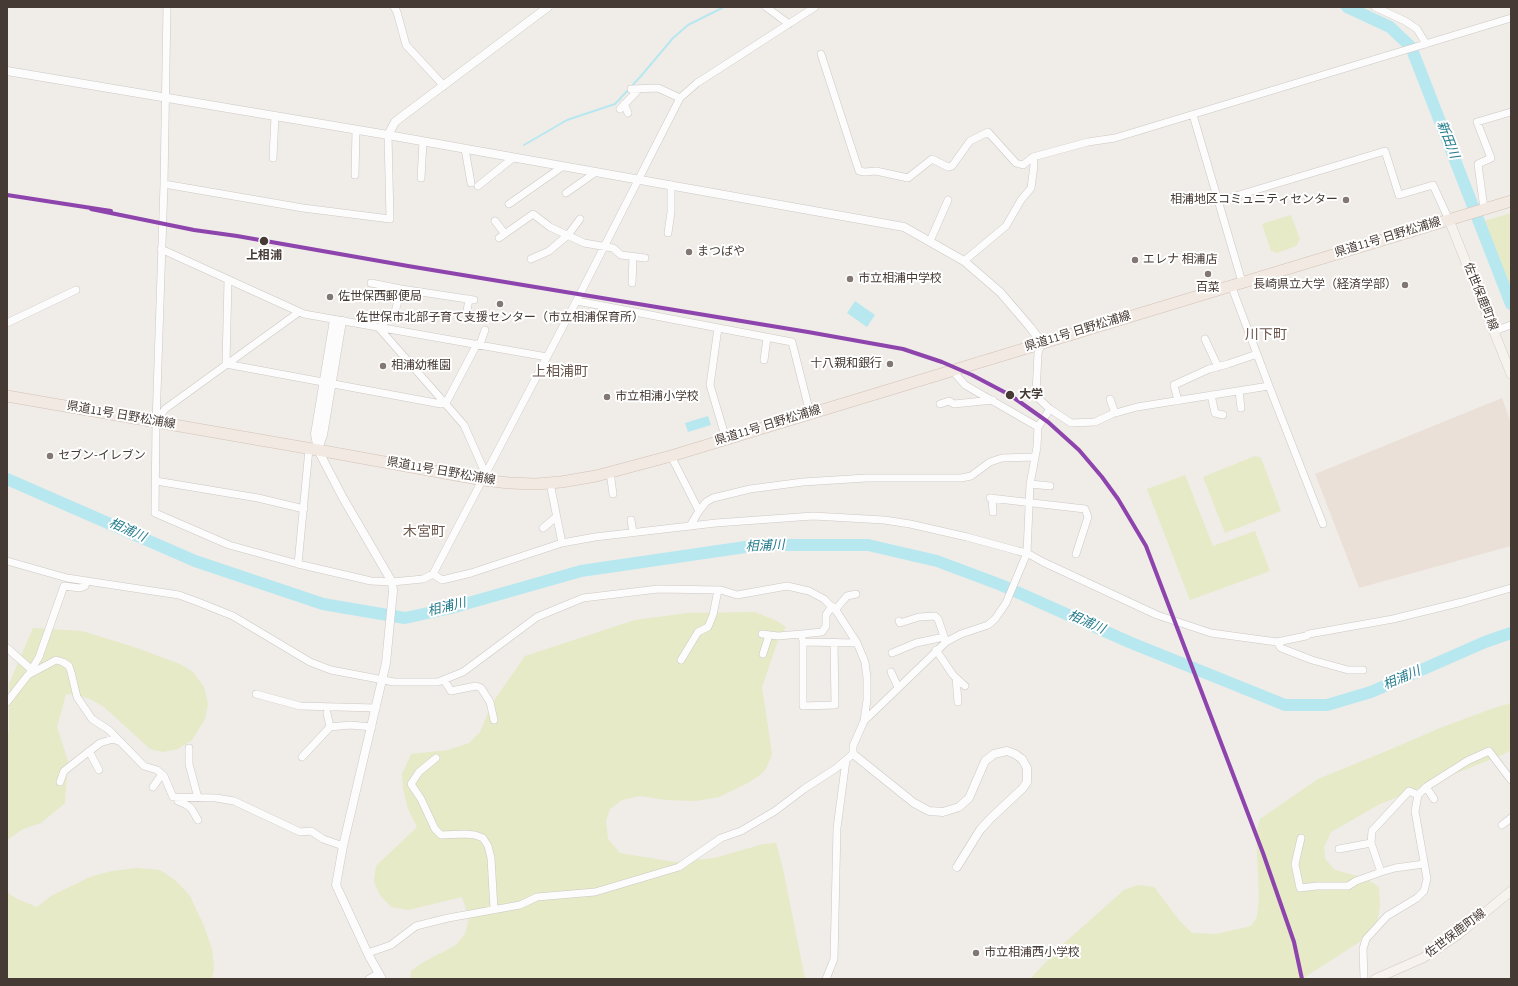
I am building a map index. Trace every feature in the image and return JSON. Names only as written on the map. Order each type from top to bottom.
[{"type":"main road","name":"県道11号 日野松浦線","points":[[7,396],[483,480],[509,483],[550,483],[596,476],[671,456],[1511,201]]},
{"type":"main road","name":"佐世保鹿町線","points":[[1454,219],[1497,330],[1511,374]]},
{"type":"main road","name":"佐世保鹿町線","points":[[1375,979],[1423,958],[1459,934],[1511,890]]},
{"type":"street","points":[[167,7],[164,184],[156,423],[155,512],[229,545],[298,564],[371,581],[392,582],[423,579],[433,574],[548,357],[680,98],[697,83],[815,7]]},
{"type":"street","points":[[394,7],[397,12],[406,45],[444,86]]},
{"type":"street","points":[[164,184],[302,208],[390,219],[388,135],[395,122],[548,7]]},
{"type":"street","points":[[766,7],[789,24]]},
{"type":"street","points":[[1375,7],[1417,29],[1426,44]]},
{"type":"street","points":[[821,54],[858,171],[876,171],[908,178],[932,159],[948,167],[952,166],[970,141],[988,132],[1016,163],[1023,165],[1029,162],[1033,157],[1088,142],[1115,138],[1511,18]]},
{"type":"street","points":[[7,71],[388,135],[904,227],[964,261],[1000,292],[1030,327],[1042,343],[1038,353],[1036,394],[1039,399],[1050,409],[1071,423],[1095,422],[1115,413],[1137,407],[1269,386]]},
{"type":"street","points":[[628,113],[622,107],[635,89],[658,88],[680,98]]},
{"type":"street","points":[[1483,210],[1478,164],[1491,158],[1477,122],[1511,112]]},
{"type":"street","points":[[1193,115],[1242,282]]},
{"type":"street","points":[[273,158],[274,116]]},
{"type":"street","points":[[355,175],[356,130]]},
{"type":"street","points":[[421,178],[423,142]]},
{"type":"street","points":[[465,149],[471,183]]},
{"type":"street","points":[[1219,201],[1385,151],[1399,195],[1433,185],[1454,219]]},
{"type":"street","points":[[964,261],[1006,226],[1021,200],[1031,188],[1034,165],[1033,157]]},
{"type":"street","points":[[478,186],[512,158]]},
{"type":"street","points":[[509,204],[562,167]]},
{"type":"street","points":[[566,193],[596,172]]},
{"type":"street","points":[[668,233],[671,212],[671,185]]},
{"type":"street","points":[[930,241],[948,200]]},
{"type":"street","points":[[495,220],[502,236],[533,214],[550,227],[584,242],[613,248],[621,255],[645,258]]},
{"type":"street","points":[[532,257],[549,252],[568,235],[580,219]]},
{"type":"street","points":[[161,249],[304,314],[548,357]]},
{"type":"street","points":[[632,283],[634,257]]},
{"type":"street","points":[[226,364],[228,280]]},
{"type":"street","points":[[371,283],[471,299],[467,311]]},
{"type":"street","points":[[1231,285],[1323,524]]},
{"type":"street","points":[[379,328],[395,312],[401,289]]},
{"type":"street","points":[[7,323],[76,290]]},
{"type":"street","points":[[577,301],[792,342],[810,413]]},
{"type":"street","points":[[156,423],[165,409],[299,312]]},
{"type":"street","points":[[298,564],[315,434],[328,383],[338,321]]},
{"type":"street","points":[[1497,330],[1511,325]]},
{"type":"street","points":[[379,328],[464,425],[483,468],[483,480]]},
{"type":"street","points":[[718,328],[710,385],[726,439]]},
{"type":"street","points":[[446,403],[485,330]]},
{"type":"street","points":[[764,360],[767,338]]},
{"type":"street","points":[[1205,339],[1218,367]]},
{"type":"street","points":[[1178,401],[1174,385],[1209,369],[1257,354]]},
{"type":"street","points":[[226,364],[441,404],[446,403]]},
{"type":"street","points":[[952,370],[965,385],[1038,427]]},
{"type":"street","points":[[1239,391],[1241,408]]},
{"type":"street","points":[[1211,395],[1215,413],[1223,415]]},
{"type":"street","points":[[1110,398],[1115,413]]},
{"type":"street","points":[[940,404],[949,401],[954,404],[993,400]]},
{"type":"street","points":[[892,653],[916,643],[945,639],[961,634],[988,625],[995,620],[1006,603],[1026,555],[1030,484],[1038,427],[1050,409]]},
{"type":"street","points":[[314,449],[392,582],[393,591],[383,680],[343,846],[336,885],[368,953],[381,976],[369,979]]},
{"type":"street","points":[[671,456],[699,511]]},
{"type":"street","points":[[690,526],[706,502],[713,498],[750,489],[803,482],[866,478],[960,478],[972,476],[990,462],[1002,458],[1035,457]]},
{"type":"street","points":[[610,472],[613,494]]},
{"type":"street","points":[[156,481],[258,498],[304,509]]},
{"type":"street","points":[[550,483],[562,543]]},
{"type":"street","points":[[1030,484],[1050,486]]},
{"type":"street","points":[[993,512],[991,498],[1085,509],[1088,517],[1076,554]]},
{"type":"street","points":[[433,574],[442,580],[471,573],[562,543],[595,537],[690,526],[813,516],[884,520],[959,535],[1026,555],[1158,616],[1211,633],[1277,642],[1306,636],[1309,634],[1393,619],[1511,588]]},
{"type":"street","points":[[543,528],[556,517]]},
{"type":"street","points":[[631,520],[633,532]]},
{"type":"street","points":[[7,561],[67,578],[179,595],[233,616],[310,662],[331,670],[394,682],[438,682],[463,672],[537,617],[583,598],[658,589],[718,590],[737,595],[787,586],[809,591],[824,598],[834,608],[857,643],[865,662],[867,678],[867,700],[864,721],[853,746],[853,754],[835,769],[804,789],[776,811],[741,831],[722,838],[679,867],[595,892],[537,897],[520,905],[448,918],[416,926],[391,945],[368,953]]},
{"type":"street","points":[[7,702],[30,673],[39,657],[64,586],[80,588],[85,586],[87,581]]},
{"type":"street","points":[[681,660],[698,632],[708,627],[713,615],[718,590]]},
{"type":"street","points":[[763,654],[766,635],[778,636],[822,632],[826,626],[826,615],[834,608],[845,594],[856,594]]},
{"type":"street","points":[[899,621],[900,623],[919,617],[935,616],[945,639]]},
{"type":"street","points":[[802,634],[803,706],[835,705],[834,642]]},
{"type":"street","points":[[864,721],[936,650],[945,639]]},
{"type":"street","points":[[802,642],[857,643]]},
{"type":"street","points":[[1277,642],[1281,648],[1312,660],[1348,670],[1363,670]]},
{"type":"street","points":[[7,648],[30,673]]},
{"type":"street","points":[[936,650],[956,678],[965,686]]},
{"type":"street","points":[[30,673],[56,660],[69,666],[77,697],[92,719],[109,730],[144,766],[157,770],[162,774],[173,797],[216,798],[234,801],[300,832],[311,831],[323,839],[343,846]]},
{"type":"street","points":[[891,672],[898,687]]},
{"type":"street","points":[[956,678],[958,702]]},
{"type":"street","points":[[444,680],[451,690],[476,686],[481,688],[490,702],[494,720]]},
{"type":"street","points":[[256,694],[300,706],[376,708]]},
{"type":"street","points":[[327,713],[330,727]]},
{"type":"street","points":[[302,757],[330,727],[350,725],[372,727]]},
{"type":"street","points":[[60,782],[64,771],[100,743],[113,739],[121,742]]},
{"type":"street","points":[[189,748],[189,764],[198,798]]},
{"type":"street","points":[[89,751],[99,770]]},
{"type":"street","points":[[853,754],[914,803],[929,811],[943,812],[959,806],[969,798],[985,761],[994,754],[1007,751],[1022,760],[1027,768],[1027,782],[1023,788],[980,830],[957,867]]},
{"type":"street","points":[[1364,979],[1362,949],[1366,939],[1387,916],[1417,898],[1424,891],[1427,879],[1415,811],[1418,795],[1426,787],[1467,761],[1489,751],[1511,780]]},
{"type":"street","points":[[436,758],[419,772],[411,784],[435,829],[441,835],[465,834],[483,838],[488,846],[491,858],[494,910]]},
{"type":"street","points":[[826,979],[834,959],[837,828],[846,760]]},
{"type":"street","points":[[153,787],[162,774]]},
{"type":"street","points":[[1426,787],[1434,799]]},
{"type":"street","points":[[1381,872],[1371,843],[1372,831],[1409,791],[1418,795]]},
{"type":"street","points":[[179,798],[178,801],[191,808],[198,820]]},
{"type":"street","points":[[1502,825],[1511,818]]},
{"type":"street","points":[[1301,838],[1296,849],[1295,864],[1300,888],[1316,886],[1348,886],[1356,881],[1381,872],[1395,868],[1424,864]]},
{"type":"street","points":[[1339,849],[1371,843]]},
{"type":"shaded area","points":[[1502,398],[1511,423],[1511,546],[1359,588],[1315,474]]},
{"type":"green space","points":[[1511,213],[1511,292],[1484,221]]},
{"type":"green space","points":[[1291,215],[1300,239],[1296,246],[1277,253],[1271,251],[1262,224]]},
{"type":"green space","points":[[1255,456],[1261,458],[1281,511],[1225,533],[1203,477]]},
{"type":"green space","points":[[1185,475],[1213,546],[1255,531],[1270,571],[1190,600],[1147,489]]},
{"type":"green space","points":[[755,612],[777,621],[786,627],[777,643],[762,687],[772,754],[766,769],[748,783],[719,797],[696,801],[666,800],[640,796],[622,800],[610,809],[606,821],[608,839],[620,853],[674,862],[714,858],[764,844],[776,843],[783,869],[805,979],[410,979],[411,971],[422,963],[456,945],[465,934],[469,918],[462,897],[408,910],[391,907],[380,895],[374,882],[376,866],[417,827],[408,809],[403,789],[402,774],[411,754],[448,750],[469,743],[480,732],[491,705],[525,656],[635,620],[687,613]]},
{"type":"green space","points":[[33,628],[82,631],[134,647],[180,664],[193,672],[204,687],[208,704],[205,719],[192,740],[178,749],[163,752],[150,749],[104,707],[90,699],[77,695],[66,694],[57,727],[68,761],[65,803],[41,823],[23,829],[7,840],[7,738],[9,731],[9,684]]},
{"type":"green space","points":[[1511,703],[1511,750],[1380,804],[1331,832],[1324,847],[1325,859],[1335,870],[1365,878],[1379,887],[1380,906],[1376,929],[1358,943],[1302,979],[1030,979],[1062,945],[1124,890],[1138,885],[1154,887],[1179,920],[1192,933],[1216,934],[1251,926],[1257,917],[1259,896],[1256,833],[1260,819],[1318,779],[1440,728]]},
{"type":"green space","points":[[137,868],[160,870],[175,880],[190,896],[204,926],[212,949],[214,969],[212,979],[7,979],[7,892],[17,899],[37,907],[51,896],[90,877],[112,871]]},
{"type":"water","points":[[855,301],[875,315],[867,327],[847,313]]},
{"type":"water","points":[[708,416],[711,425],[688,432],[685,423]]},
{"type":"waterway","points":[[524,145],[567,120],[615,104],[673,38],[688,25],[724,7]]},
{"type":"waterway","name":"新田川","points":[[1347,7],[1390,27],[1411,47],[1511,304]]},
{"type":"waterway","name":"相浦川","points":[[7,479],[195,561],[323,604],[405,618],[451,608],[581,571],[759,545],[868,545],[937,561],[1001,585],[1129,642],[1285,705],[1327,705],[1371,692],[1485,642],[1511,633]]},
{"type":"transit line","points":[[7,195],[111,211]]},
{"type":"transit line","points":[[91,209],[194,230],[237,236],[903,349],[942,362],[972,375],[1010,395],[1048,422],[1079,450],[1118,499],[1146,546],[1263,853],[1294,942],[1302,979]]},
{"type":"place","name":"相浦地区コミュニティセンター","points":[[1346,200]]},
{"type":"place","name":"上相浦","points":[[264,241]]},
{"type":"place","name":"まつばや","points":[[689,252]]},
{"type":"place","name":"エレナ 相浦店","points":[[1135,260]]},
{"type":"place","name":"百菜","points":[[1208,274]]},
{"type":"place","name":"市立相浦中学校","points":[[850,279]]},
{"type":"place","name":"長崎県立大学（経済学部）","points":[[1405,285]]},
{"type":"place","name":"佐世保西郵便局","points":[[330,297]]},
{"type":"place","name":"佐世保市北部子育て支援センター（市立相浦保育所）","points":[[500,304]]},
{"type":"place","name":"十八親和銀行","points":[[890,364]]},
{"type":"place","name":"相浦幼稚園","points":[[383,366]]},
{"type":"place","name":"大学","points":[[1010,395]]},
{"type":"place","name":"市立相浦小学校","points":[[607,397]]},
{"type":"place","name":"セブン-イレブン","points":[[50,456]]},
{"type":"place","name":"市立相浦西小学校","points":[[976,953]]},
{"type":"district","name":"川下町","points":[[1266,336]]},
{"type":"district","name":"上相浦町","points":[[560,373]]},
{"type":"district","name":"木宮町","points":[[424,533]]}]
